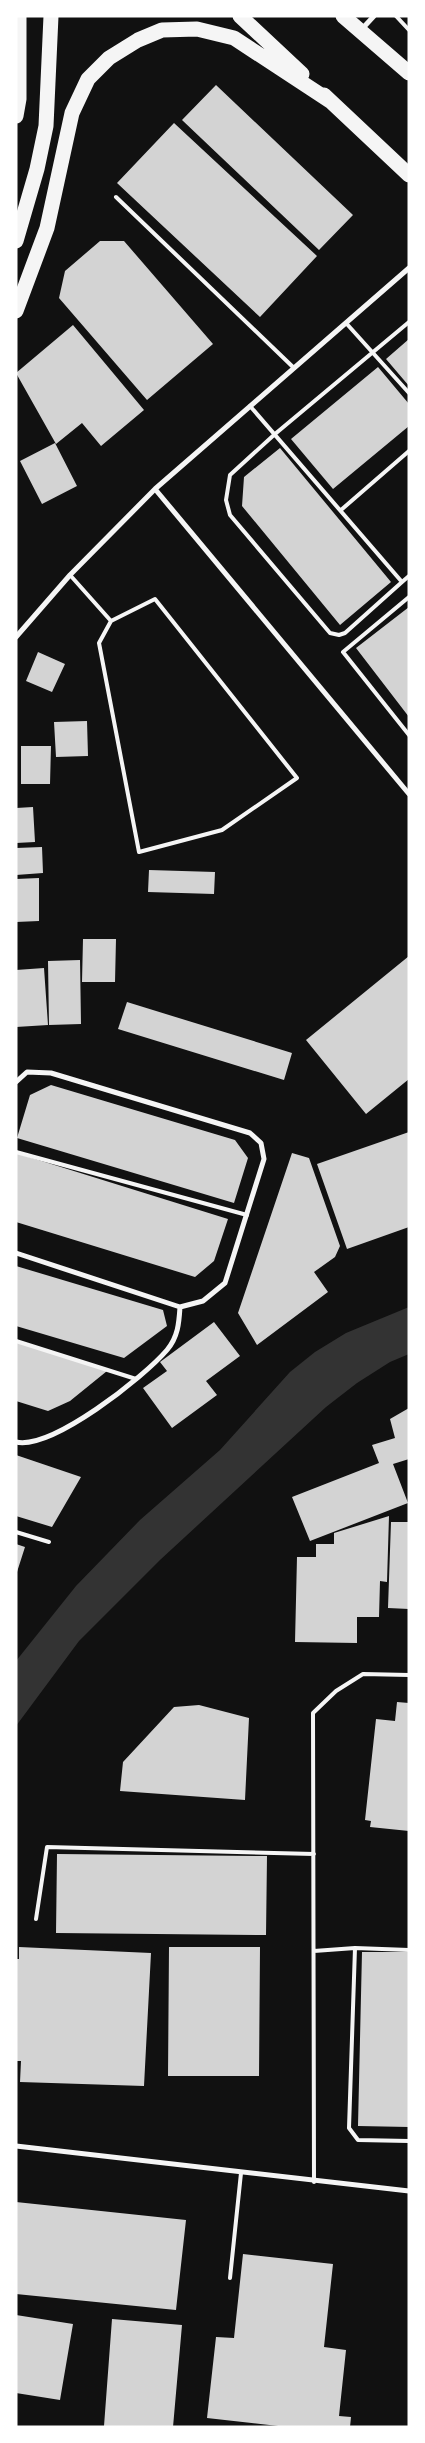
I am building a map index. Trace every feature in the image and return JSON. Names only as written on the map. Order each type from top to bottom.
[{"type":"highway","points":[[16,116],[19,99],[19,16]]},
{"type":"highway","points":[[16,241],[46,126],[51,16]]},
{"type":"highway","points":[[240,16],[409,174]]},
{"type":"highway","points":[[343,16],[409,73]]},
{"type":"highway","points":[[16,311],[47,228],[72,113],[88,79],[109,58],[138,40],[162,30],[197,29],[234,38],[330,100]]},
{"type":"street","points":[[360,30],[374,16]]},
{"type":"street","points":[[16,637],[70,575],[154,489],[409,268]]},
{"type":"street","points":[[154,489],[409,794]]},
{"type":"street","points":[[16,1082],[27,1072],[51,1073],[250,1133],[261,1143],[264,1158],[225,1283],[203,1301],[180,1307],[16,1253]]},
{"type":"street","points":[[18,1443],[45,1438],[74,1424],[136,1379],[168,1349],[179,1328],[180,1307]]},
{"type":"street","points":[[16,2146],[314,2182],[409,2191]]},
{"type":"lane","points":[[396,16],[409,30]]},
{"type":"lane","points":[[116,197],[294,368]]},
{"type":"lane","points":[[409,322],[275,434],[230,475],[227,487],[230,516],[327,630],[334,635],[345,633],[409,576]]},
{"type":"lane","points":[[346,323],[409,393]]},
{"type":"lane","points":[[250,406],[402,582]]},
{"type":"lane","points":[[340,510],[409,451]]},
{"type":"lane","points":[[70,575],[111,621]]},
{"type":"lane","points":[[409,597],[343,652],[409,735]]},
{"type":"lane","points":[[156,599],[297,778],[222,830],[139,852],[99,643],[111,621],[156,599]]},
{"type":"lane","points":[[16,1152],[247,1215]]},
{"type":"lane","points":[[16,1341],[136,1379]]},
{"type":"lane","points":[[16,1532],[49,1542]]},
{"type":"lane","points":[[314,2182],[314,1714],[336,1691],[363,1674],[409,1676]]},
{"type":"lane","points":[[36,1919],[47,1847],[314,1854]]},
{"type":"lane","points":[[314,1951],[355,1948],[409,1950]]},
{"type":"lane","points":[[355,1948],[349,2128],[358,2140],[409,2141]]},
{"type":"lane","points":[[230,2278],[240,2173]]},
{"type":"shaded area","points":[[409,1307],[409,1354],[390,1362],[357,1383],[326,1407],[160,1560],[79,1641],[16,1726],[16,1661],[76,1586],[140,1520],[220,1450],[290,1372],[315,1352],[346,1333]]},
{"type":"building","points":[[216,85],[353,215],[319,250],[182,120]]},
{"type":"building","points":[[174,123],[317,256],[260,317],[117,183]]},
{"type":"building","points":[[100,241],[124,241],[213,344],[147,400],[59,298],[65,271]]},
{"type":"building","points":[[73,325],[144,410],[101,446],[82,423],[56,444],[16,373]]},
{"type":"building","points":[[409,339],[409,386],[386,359]]},
{"type":"building","points":[[378,367],[409,404],[409,426],[333,489],[291,439]]},
{"type":"building","points":[[55,443],[77,486],[42,504],[20,461]]},
{"type":"building","points":[[280,448],[391,582],[340,625],[242,506],[244,477]]},
{"type":"building","points":[[409,607],[409,717],[356,648]]},
{"type":"building","points":[[38,652],[65,664],[52,692],[26,681]]},
{"type":"building","points":[[87,721],[88,756],[56,757],[54,722]]},
{"type":"building","points":[[21,746],[51,746],[50,784],[21,784]]},
{"type":"building","points":[[33,807],[35,842],[16,843],[16,808]]},
{"type":"building","points":[[42,847],[43,873],[16,875],[16,848]]},
{"type":"building","points":[[149,870],[215,872],[214,894],[148,892]]},
{"type":"building","points":[[39,878],[39,921],[16,922],[16,879]]},
{"type":"building","points":[[83,939],[116,939],[115,982],[82,982]]},
{"type":"building","points":[[409,956],[409,1079],[366,1114],[306,1040]]},
{"type":"building","points":[[80,960],[81,1024],[49,1025],[48,961]]},
{"type":"building","points":[[44,968],[48,1025],[16,1027],[16,970]]},
{"type":"building","points":[[127,1002],[292,1053],[284,1080],[118,1029]]},
{"type":"building","points":[[51,1085],[235,1140],[248,1158],[234,1203],[17,1138],[30,1095]]},
{"type":"building","points":[[409,1132],[409,1227],[347,1249],[317,1164]]},
{"type":"building","points":[[16,1153],[228,1219],[214,1261],[195,1277],[16,1222]]},
{"type":"building","points":[[292,1153],[309,1158],[340,1246],[335,1257],[314,1272],[328,1292],[257,1345],[238,1313]]},
{"type":"building","points":[[16,1266],[163,1310],[167,1326],[124,1358],[16,1326]]},
{"type":"building","points":[[214,1322],[240,1356],[206,1381],[217,1395],[172,1428],[143,1388],[167,1371],[160,1362]]},
{"type":"building","points":[[16,1341],[107,1371],[70,1401],[48,1411],[16,1401]]},
{"type":"building","points":[[409,1408],[409,1459],[393,1464],[408,1503],[310,1541],[292,1497],[379,1463],[372,1445],[395,1438],[390,1419]]},
{"type":"building","points":[[16,1455],[81,1477],[52,1527],[16,1516]]},
{"type":"building","points":[[389,1516],[387,1582],[380,1581],[379,1617],[357,1617],[357,1643],[295,1642],[297,1557],[316,1557],[316,1544],[334,1544],[334,1533]]},
{"type":"building","points":[[391,1522],[409,1522],[409,1609],[388,1608]]},
{"type":"building","points":[[16,1544],[25,1547],[17,1572],[16,1572]]},
{"type":"building","points":[[397,1702],[409,1703],[409,1831],[370,1827],[371,1821],[365,1820],[376,1719],[395,1721]]},
{"type":"building","points":[[199,1705],[249,1718],[245,1800],[120,1791],[123,1762],[174,1707]]},
{"type":"building","points":[[57,1854],[267,1856],[266,1935],[56,1933]]},
{"type":"building","points":[[19,1947],[151,1953],[144,2086],[20,2082],[21,2061],[16,2061],[16,1959],[19,1959]]},
{"type":"building","points":[[169,1947],[260,1947],[259,2076],[168,2076]]},
{"type":"building","points":[[362,1952],[409,1952],[409,2127],[358,2126]]},
{"type":"building","points":[[16,2202],[186,2220],[176,2310],[16,2294]]},
{"type":"building","points":[[243,2254],[333,2264],[324,2347],[346,2350],[339,2416],[351,2417],[350,2427],[287,2427],[207,2418],[216,2337],[234,2338]]},
{"type":"building","points":[[16,2315],[73,2324],[60,2400],[16,2393]]},
{"type":"building","points":[[112,2319],[182,2325],[173,2427],[104,2426]]}]
